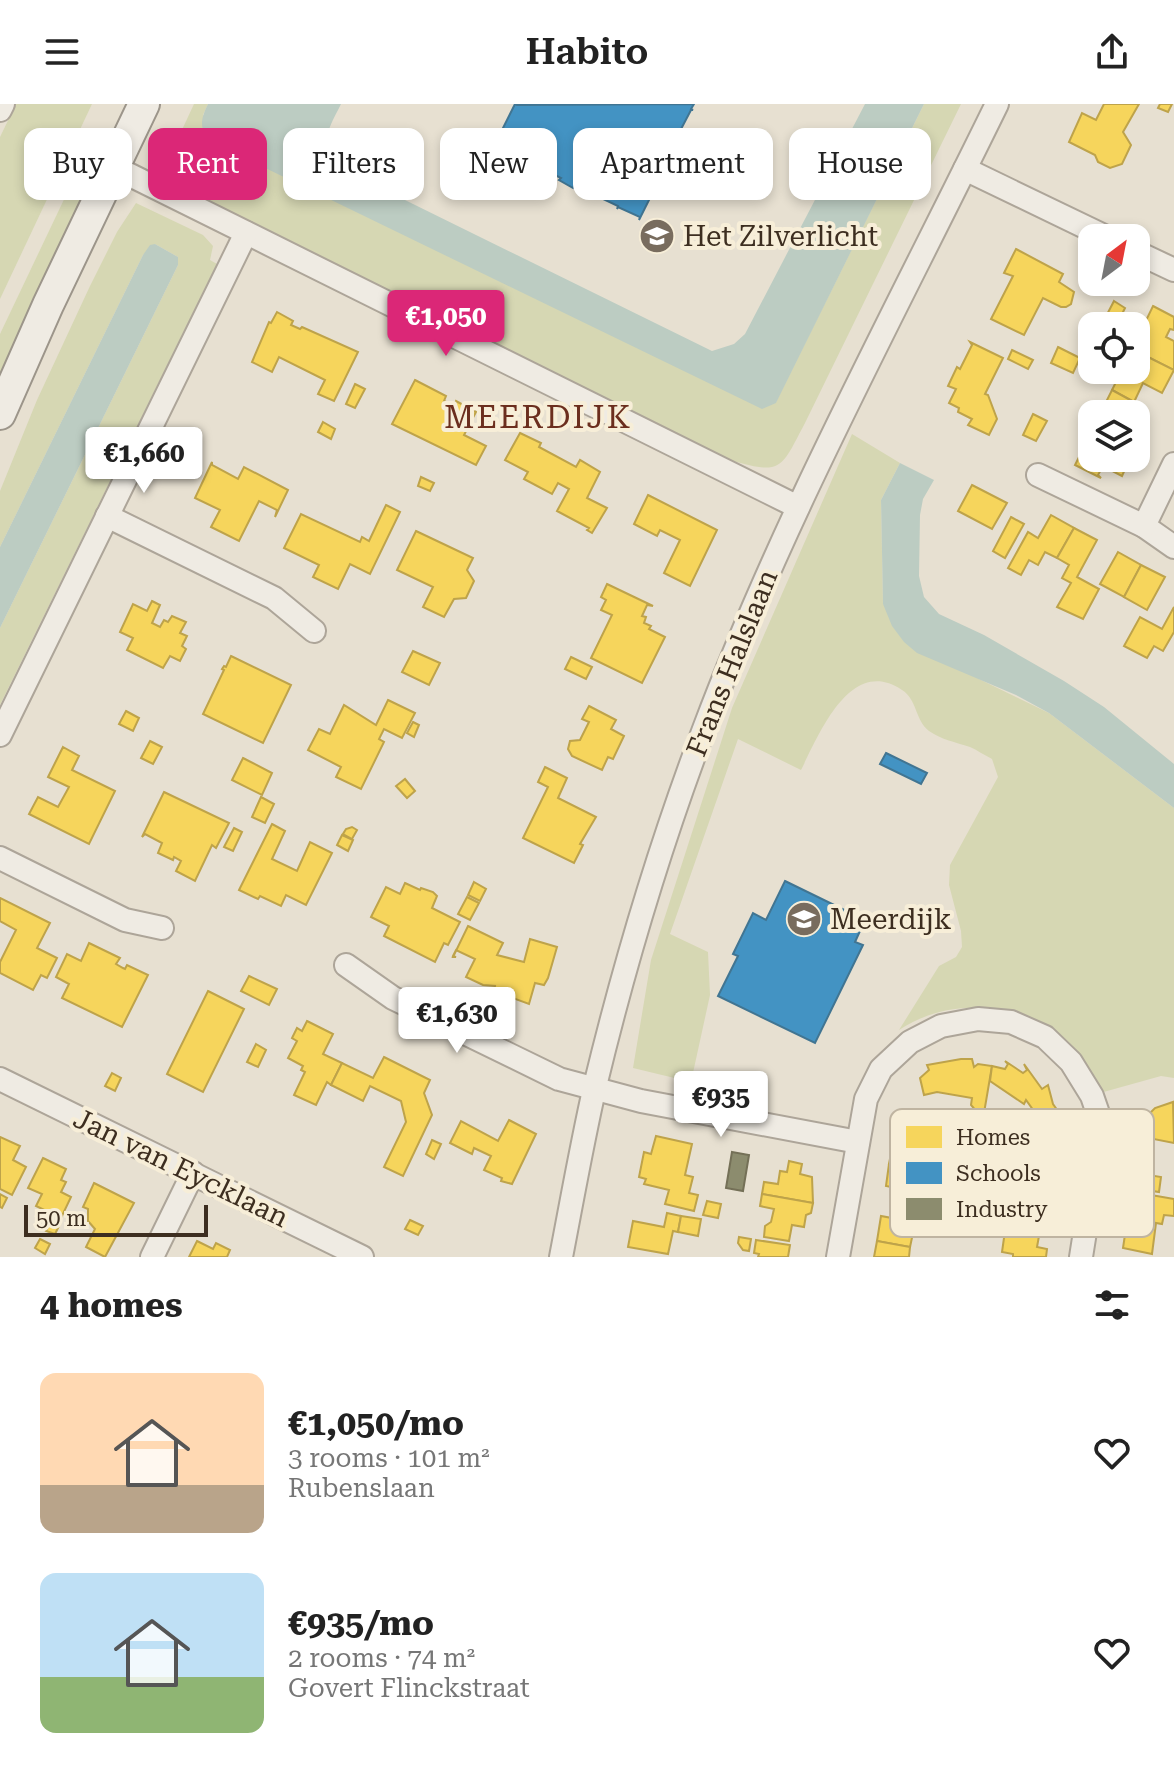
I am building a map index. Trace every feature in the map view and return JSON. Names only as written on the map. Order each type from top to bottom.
[{"type":"street","points":[[0,110],[3,104]]},
{"type":"street","points":[[132,129],[144,104]]},
{"type":"street","name":"Frans Halslaan","points":[[561,1257],[595,1089],[664,840],[704,730],[747,619],[798,507],[997,104]]},
{"type":"street","points":[[965,169],[1079,224]]},
{"type":"street","points":[[132,176],[798,507]]},
{"type":"street","points":[[0,414],[98,200]]},
{"type":"street","points":[[0,735],[246,233]]},
{"type":"street","points":[[1150,259],[1174,270]]},
{"type":"street","points":[[1144,526],[1174,464]]},
{"type":"street","points":[[1038,475],[1144,526],[1174,547]]},
{"type":"street","points":[[107,516],[274,598],[314,631]]},
{"type":"street","points":[[0,858],[125,920],[162,928]]},
{"type":"street","points":[[346,965],[393,998],[559,1079],[641,1101],[858,1142]]},
{"type":"street","points":[[838,1257],[866,1099],[881,1069],[910,1042],[941,1026],[978,1019],[1011,1022],[1045,1037],[1071,1062],[1096,1109]]},
{"type":"street","name":"Jan van Eycklaan","points":[[0,1079],[362,1257]]},
{"type":"street","points":[[152,1257],[193,1173]]},
{"type":"street","points":[[1081,1257],[1084,1237]]},
{"type":"green space","points":[[16,104],[92,104],[81,128],[24,128],[24,200],[47,200],[0,299],[0,137]]},
{"type":"green space","points":[[194,104],[208,104],[203,115],[229,128],[183,128]]},
{"type":"green space","points":[[924,104],[961,104],[931,165],[931,128],[912,128]]},
{"type":"green space","points":[[267,147],[283,155],[283,200],[373,200],[776,402],[876,200],[914,200],[785,459],[771,467],[730,460],[198,200],[267,200]]},
{"type":"green space","points":[[64,200],[86,200],[0,388],[0,334]]},
{"type":"green space","points":[[136,203],[203,235],[213,246],[210,260],[217,264],[0,705],[0,628],[178,265],[178,257],[155,244],[143,255],[0,547],[0,491],[37,400],[90,286],[117,232]]},
{"type":"green space","points":[[852,434],[900,463],[881,500],[883,604],[979,679],[1049,713],[1174,808],[1174,1078],[1161,1076],[1100,1093],[1009,1012],[994,1009],[965,1008],[938,1012],[899,1030],[939,966],[956,957],[962,947],[949,885],[950,865],[998,777],[992,759],[929,731],[907,694],[883,682],[867,683],[852,691],[839,704],[827,720],[801,770],[738,739],[670,934],[708,952],[710,995],[691,1082],[633,1068],[651,960],[732,708]]},
{"type":"shaded area","points":[[208,104],[341,104],[330,128],[283,128],[283,177],[267,169],[267,128],[202,128]]},
{"type":"shaded area","points":[[865,104],[924,104],[912,128],[852,128]]},
{"type":"shaded area","points":[[331,200],[405,200],[712,351],[734,344],[745,334],[815,200],[876,200],[776,403],[762,409]]},
{"type":"shaded area","points":[[155,244],[178,257],[178,265],[0,628],[0,547],[143,255],[150,245]]},
{"type":"shaded area","points":[[900,463],[934,480],[923,499],[920,515],[919,576],[924,597],[939,614],[984,635],[1104,707],[1174,764],[1174,808],[1049,713],[1016,695],[917,653],[904,642],[892,626],[883,604],[881,500]]},
{"type":"building: Homes","points":[[1104,104],[1139,104],[1123,132],[1131,145],[1122,164],[1110,168],[1098,162],[1095,155],[1069,142],[1082,113],[1096,120]]},
{"type":"building: Homes","points":[[1160,104],[1172,104],[1168,112],[1158,108]]},
{"type":"building: Homes","points":[[1016,249],[1063,274],[1059,282],[1074,292],[1071,304],[1066,307],[1043,298],[1024,335],[991,319],[1013,276],[1004,273]]},
{"type":"building: Homes","points":[[1114,301],[1125,308],[1123,312],[1108,312]]},
{"type":"building: Homes","points":[[1153,306],[1174,317],[1174,330],[1170,329],[1166,337],[1174,341],[1174,370],[1150,358],[1150,312]]},
{"type":"building: Homes","points":[[277,312],[293,321],[291,325],[358,352],[334,401],[318,394],[325,380],[279,357],[272,372],[252,362],[269,322]]},
{"type":"building: Homes","points":[[970,342],[1003,358],[985,394],[997,419],[989,435],[968,425],[972,419],[949,403],[956,389],[948,386],[972,345]]},
{"type":"building: Homes","points":[[1058,347],[1078,357],[1073,373],[1051,363]]},
{"type":"building: Homes","points":[[1012,350],[1033,360],[1028,369],[1008,359]]},
{"type":"building: Homes","points":[[1150,358],[1174,370],[1162,393],[1145,384],[1150,384]]},
{"type":"building: Homes","points":[[415,380],[446,396],[444,401],[454,406],[456,401],[476,412],[464,435],[486,446],[476,465],[392,424]]},
{"type":"building: Homes","points":[[355,384],[365,389],[355,408],[346,404]]},
{"type":"building: Homes","points":[[1115,384],[1143,384],[1135,400],[1112,390]]},
{"type":"building: Homes","points":[[1112,390],[1130,400],[1107,400]]},
{"type":"building: Homes","points":[[1033,414],[1047,421],[1036,441],[1023,435]]},
{"type":"building: Homes","points":[[323,422],[335,429],[331,439],[318,432]]},
{"type":"building: Homes","points":[[520,433],[576,467],[580,460],[600,472],[587,498],[607,508],[592,533],[587,530],[589,528],[557,511],[569,489],[558,483],[552,494],[524,479],[528,472],[505,460]]},
{"type":"building: Homes","points":[[212,462],[212,465],[238,479],[244,467],[288,490],[275,517],[277,510],[259,501],[239,541],[211,527],[220,510],[195,498]]},
{"type":"building: Homes","points":[[421,477],[434,483],[430,491],[418,486]]},
{"type":"building: Homes","points":[[972,485],[1007,503],[992,529],[958,511]]},
{"type":"building: Homes","points":[[648,495],[717,530],[690,586],[664,573],[680,540],[660,530],[657,536],[634,524]]},
{"type":"building: Homes","points":[[386,505],[400,512],[370,574],[350,564],[338,589],[313,577],[319,565],[284,548],[301,514],[360,542],[362,537],[369,541]]},
{"type":"building: Homes","points":[[1051,515],[1074,528],[1057,558],[1045,552],[1038,565],[1029,560],[1021,575],[1008,568],[1028,532],[1038,538]]},
{"type":"building: Homes","points":[[1011,517],[1024,524],[1005,558],[993,551]]},
{"type":"building: Homes","points":[[1074,528],[1097,540],[1077,577],[1099,589],[1083,619],[1057,607],[1071,583],[1062,578],[1069,565],[1057,558]]},
{"type":"building: Homes","points":[[416,531],[473,558],[467,570],[474,581],[466,598],[454,599],[444,617],[423,607],[433,587],[397,570]]},
{"type":"building: Homes","points":[[1118,552],[1141,565],[1124,597],[1100,584]]},
{"type":"building: Homes","points":[[1141,565],[1165,577],[1147,610],[1124,597]]},
{"type":"building: Homes","points":[[607,584],[653,606],[647,605],[642,616],[646,617],[644,623],[665,637],[642,683],[591,658],[612,615],[601,610],[606,600],[601,597]]},
{"type":"building: Homes","points":[[152,601],[160,605],[152,623],[160,627],[164,620],[168,622],[172,616],[186,622],[180,633],[187,636],[182,646],[186,649],[180,661],[170,656],[163,668],[127,650],[133,638],[120,632],[133,604],[147,611]]},
{"type":"building: Homes","points":[[1174,607],[1174,632],[1163,651],[1154,646],[1147,658],[1124,646],[1140,617],[1162,629]]},
{"type":"building: Homes","points":[[413,651],[440,663],[429,685],[402,672]]},
{"type":"building: Homes","points":[[231,656],[291,685],[263,743],[203,714],[222,669]]},
{"type":"building: Homes","points":[[571,657],[592,667],[586,679],[565,669]]},
{"type":"building: Homes","points":[[388,700],[415,713],[402,738],[384,729],[379,739],[384,742],[361,789],[336,777],[341,767],[308,750],[319,729],[330,734],[344,705],[376,725]]},
{"type":"building: Homes","points":[[589,706],[616,720],[611,729],[624,736],[613,759],[608,757],[602,770],[572,756],[568,749],[570,741],[580,740],[589,722],[582,719]]},
{"type":"building: Homes","points":[[126,711],[139,718],[133,731],[119,724]]},
{"type":"building: Homes","points":[[413,722],[419,725],[414,737],[407,733]]},
{"type":"building: Homes","points":[[150,741],[162,747],[153,764],[141,758]]},
{"type":"building: Homes","points":[[63,747],[79,756],[72,770],[115,791],[89,844],[29,814],[38,797],[58,807],[69,787],[48,777]]},
{"type":"building: Homes","points":[[243,758],[272,773],[262,795],[232,780]]},
{"type":"building: Homes","points":[[545,767],[567,778],[558,798],[596,817],[580,844],[583,845],[574,863],[523,838],[548,787],[538,782]]},
{"type":"building: Homes","points":[[405,779],[415,791],[407,798],[396,786]]},
{"type":"building: Homes","points":[[164,792],[229,823],[216,848],[212,845],[195,881],[176,871],[181,861],[158,853],[162,843],[145,834],[142,837]]},
{"type":"building: Homes","points":[[261,797],[274,804],[265,823],[252,817]]},
{"type":"building: Homes","points":[[272,824],[285,831],[272,859],[297,871],[310,842],[332,853],[306,905],[286,895],[281,906],[239,890]]},
{"type":"building: Homes","points":[[352,827],[357,830],[352,839],[343,834]]},
{"type":"building: Homes","points":[[234,828],[242,832],[233,851],[224,847]]},
{"type":"building: Homes","points":[[342,835],[353,840],[348,851],[337,845]]},
{"type":"building: Homes","points":[[474,882],[486,889],[480,901],[468,895]]},
{"type":"building: Homes","points":[[405,883],[433,892],[437,896],[432,908],[460,922],[448,945],[444,943],[435,962],[384,936],[389,926],[371,917],[386,887],[400,894]]},
{"type":"building: Homes","points":[[467,897],[479,903],[470,920],[458,914]]},
{"type":"building: Homes","points":[[0,898],[50,923],[37,948],[57,958],[47,978],[41,975],[33,990],[0,973],[0,962],[16,930],[0,921]]},
{"type":"building: Homes","points":[[468,926],[503,943],[497,955],[524,962],[530,939],[557,947],[548,978],[544,985],[535,983],[529,1004],[494,991],[495,986],[483,985],[466,977],[475,959],[456,950]]},
{"type":"building: Homes","points":[[89,943],[120,958],[116,964],[123,968],[127,965],[148,975],[122,1027],[62,998],[69,984],[56,977],[67,954],[81,961]]},
{"type":"building: Homes","points":[[249,976],[277,989],[269,1005],[241,991]]},
{"type":"building: Homes","points":[[208,991],[244,1009],[203,1092],[167,1074]]},
{"type":"building: Homes","points":[[307,1021],[333,1034],[323,1054],[342,1063],[331,1085],[327,1082],[316,1105],[294,1095],[305,1072],[301,1070],[303,1066],[288,1058],[297,1041],[292,1038],[297,1028],[302,1031]]},
{"type":"building: Homes","points":[[256,1044],[266,1050],[258,1067],[247,1062]]},
{"type":"building: Homes","points":[[384,1057],[430,1080],[424,1093],[432,1115],[403,1176],[384,1167],[406,1122],[401,1101],[370,1086],[363,1101],[331,1085],[342,1063],[373,1078]]},
{"type":"building: Homes","points":[[972,1059],[974,1067],[978,1064],[992,1066],[985,1109],[974,1109],[971,1105],[972,1098],[937,1092],[924,1095],[920,1078],[929,1070],[927,1065]]},
{"type":"building: Homes","points":[[1005,1061],[1023,1073],[1027,1070],[1024,1064],[1042,1089],[1048,1085],[1056,1109],[1032,1109],[1026,1100],[1024,1104],[990,1081],[992,1066],[1005,1069],[1008,1064]]},
{"type":"building: Homes","points":[[112,1073],[121,1078],[115,1091],[105,1086]]},
{"type":"building: Homes","points":[[1173,1102],[1174,1143],[1154,1139],[1154,1109]]},
{"type":"building: Homes","points":[[509,1120],[536,1134],[512,1184],[484,1170],[491,1156],[474,1148],[472,1154],[450,1143],[461,1121],[498,1141]]},
{"type":"building: Homes","points":[[656,1136],[692,1144],[685,1175],[693,1177],[689,1193],[698,1195],[694,1211],[665,1204],[669,1190],[644,1184],[646,1179],[639,1177],[644,1152],[651,1154]]},
{"type":"building: Homes","points":[[0,1137],[20,1146],[13,1160],[26,1167],[12,1195],[0,1189]]},
{"type":"building: Homes","points":[[432,1140],[441,1144],[434,1159],[426,1154]]},
{"type":"building: Homes","points":[[43,1158],[66,1169],[61,1180],[66,1182],[61,1192],[71,1197],[61,1218],[36,1206],[42,1194],[28,1188]]},
{"type":"building: Homes","points":[[789,1161],[802,1164],[800,1174],[812,1177],[813,1203],[762,1194],[764,1182],[778,1184],[780,1171],[787,1172]]},
{"type":"building: Homes","points":[[889,1164],[890,1187],[886,1186]]},
{"type":"building: Homes","points":[[1154,1176],[1161,1177],[1159,1192],[1154,1191]]},
{"type":"building: Homes","points":[[94,1183],[134,1203],[105,1257],[86,1247],[95,1229],[88,1221],[88,1209],[83,1207]]},
{"type":"building: Homes","points":[[0,1194],[7,1198],[2,1208],[0,1207]]},
{"type":"building: Homes","points":[[762,1194],[813,1203],[804,1227],[792,1225],[789,1241],[764,1237],[765,1226],[771,1222],[774,1209],[760,1206]]},
{"type":"building: Homes","points":[[1154,1196],[1174,1199],[1174,1216],[1164,1215],[1162,1224],[1156,1223],[1152,1254],[1123,1248],[1125,1237],[1154,1237]]},
{"type":"building: Homes","points":[[707,1201],[721,1204],[718,1218],[703,1215]]},
{"type":"building: Homes","points":[[667,1213],[681,1216],[678,1232],[673,1231],[668,1254],[628,1247],[633,1221],[664,1227]]},
{"type":"building: Homes","points":[[681,1216],[701,1219],[698,1236],[678,1232]]},
{"type":"building: Homes","points":[[881,1216],[890,1218],[890,1237],[912,1237],[910,1247],[877,1241]]},
{"type":"building: Homes","points":[[410,1220],[423,1226],[418,1235],[405,1229]]},
{"type":"building: Homes","points":[[51,1221],[60,1224],[55,1234],[46,1231]]},
{"type":"building: Homes","points":[[739,1237],[751,1239],[749,1251],[743,1250],[738,1243]]},
{"type":"building: Homes","points":[[1004,1237],[1039,1237],[1037,1247],[1047,1249],[1046,1257],[1013,1257],[1013,1254],[1002,1252]]},
{"type":"building: Homes","points":[[40,1239],[50,1244],[45,1254],[35,1248]]},
{"type":"building: Homes","points":[[756,1240],[790,1245],[788,1257],[758,1257],[759,1254],[754,1253]]},
{"type":"building: Homes","points":[[197,1241],[213,1249],[216,1243],[230,1250],[227,1257],[189,1257]]},
{"type":"building: Homes","points":[[877,1241],[910,1247],[909,1257],[874,1257]]},
{"type":"building: Schools","points":[[515,104],[694,104],[682,128],[573,128],[573,188],[557,176],[557,128],[503,128]]},
{"type":"building: Schools","points":[[605,200],[649,200],[639,220],[640,217],[617,209],[618,206]]},
{"type":"building: Schools","points":[[886,753],[927,773],[921,784],[880,764]]},
{"type":"building: Schools","points":[[785,881],[865,920],[855,942],[863,945],[815,1043],[718,996],[738,956],[733,954],[753,913],[766,920]]},
{"type":"building: Industry","points":[[732,1152],[749,1155],[743,1191],[726,1188]]},
{"type":"place","name":"Het Zilverlicht","points":[[657,236]]},
{"type":"place","name":"Meerdijk","points":[[804,919]]},
{"type":"district","name":"MEERDIJK","points":[[538,417]]}]
